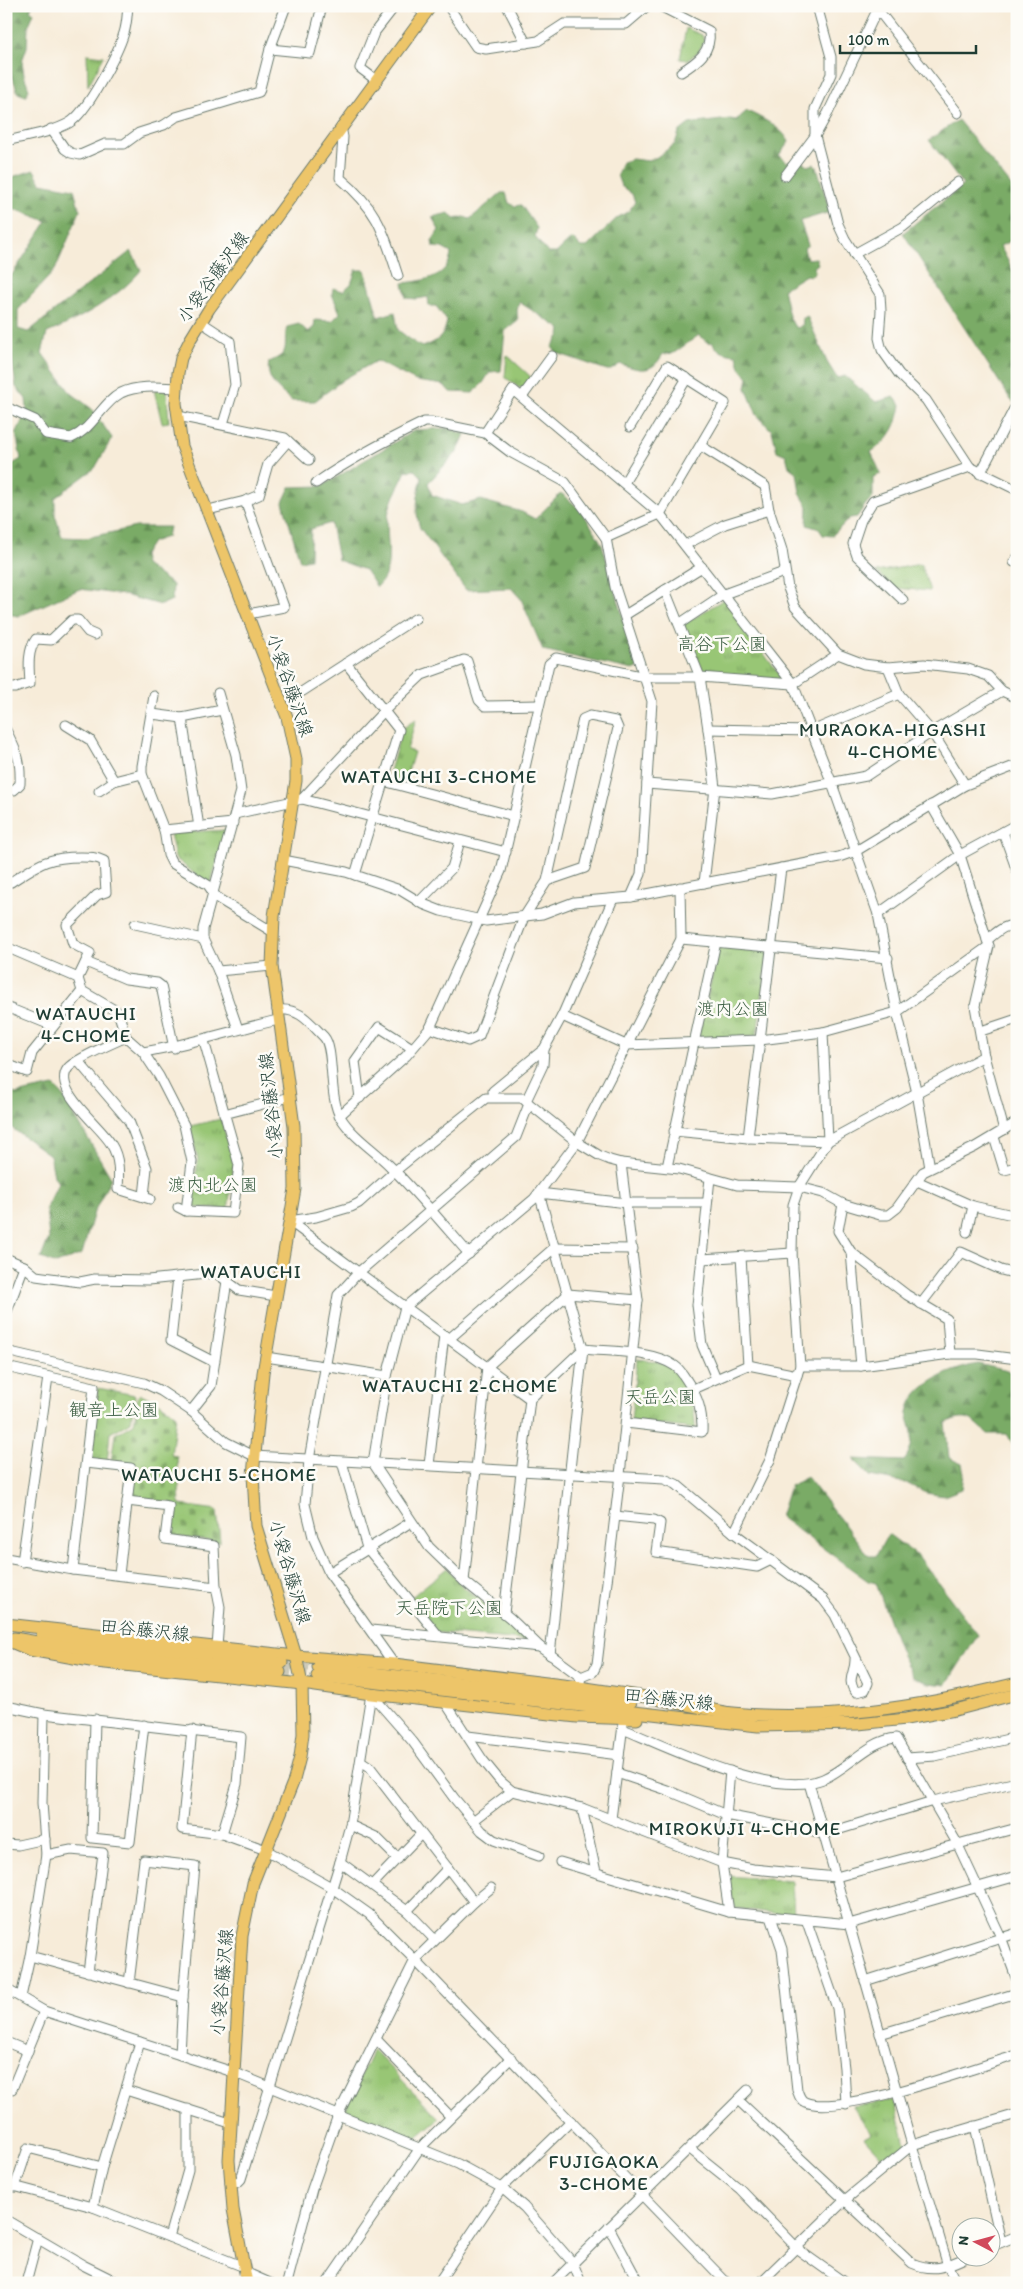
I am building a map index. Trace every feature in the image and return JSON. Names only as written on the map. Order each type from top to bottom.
[{"type":"main road","name":"小袋谷藤沢線","points":[[245,2274],[230,2183],[230,2123],[245,1919],[253,1883],[288,1799],[300,1758],[303,1726],[302,1684],[296,1656],[256,1526],[254,1456],[266,1357],[295,1189],[296,1158],[290,1097],[272,966],[273,932],[283,860],[298,800],[296,759],[287,717],[208,510],[190,472],[182,446],[176,388],[181,358],[200,322],[428,10]]},
{"type":"main road","points":[[6,1625],[296,1656],[580,1682],[729,1713]]},
{"type":"main road","name":"田谷藤沢線","points":[[6,1625],[95,1642],[281,1667],[96,1652],[6,1639]]},
{"type":"main road","points":[[6,1639],[30,1650],[96,1662],[302,1684],[623,1724],[668,1717]]},
{"type":"main road","name":"田谷藤沢線","points":[[1017,1683],[954,1699],[858,1713],[799,1716],[729,1713],[317,1672],[668,1717],[758,1726],[858,1724],[906,1719],[955,1710],[1017,1694]]},
{"type":"street","points":[[6,141],[61,127],[75,119],[96,88],[124,34],[128,6]]},
{"type":"street","points":[[51,129],[60,145],[75,154],[86,153],[106,144],[120,146],[139,133],[164,125],[176,117],[259,92],[270,49],[286,6]]},
{"type":"street","points":[[270,49],[310,53],[322,6]]},
{"type":"street","points":[[376,80],[360,68],[374,33],[395,6]]},
{"type":"street","points":[[416,6],[428,10]]},
{"type":"street","points":[[448,6],[476,47],[486,49],[538,41],[564,24],[626,24],[647,6]]},
{"type":"street","points":[[508,6],[526,43]]},
{"type":"street","points":[[660,6],[708,31],[710,42],[707,51],[681,72]]},
{"type":"street","points":[[817,6],[830,57],[831,74],[816,110],[815,136],[838,224],[854,254],[880,294],[879,338],[882,350],[898,374],[926,400],[970,467],[980,474],[1017,490]]},
{"type":"street","points":[[785,176],[815,136],[845,80],[878,8],[958,112]]},
{"type":"street","points":[[341,127],[343,137],[340,178],[357,192],[376,216],[381,225],[398,276]]},
{"type":"street","points":[[854,254],[904,227],[958,182]]},
{"type":"street","points":[[200,322],[230,341],[235,385],[223,424]]},
{"type":"street","points":[[522,397],[552,356]]},
{"type":"street","points":[[606,538],[660,514],[725,404],[667,366],[630,427]]},
{"type":"street","points":[[624,483],[687,378]]},
{"type":"street","points":[[6,406],[34,420],[46,434],[71,438],[92,424],[108,404],[121,393],[149,387],[176,388]]},
{"type":"street","points":[[485,433],[513,390],[660,514],[793,684],[831,781],[878,914],[897,1012],[917,1093],[930,1168]]},
{"type":"street","points":[[980,474],[1014,409]]},
{"type":"street","points":[[178,416],[285,438],[309,460]]},
{"type":"street","points":[[316,483],[342,465],[424,422],[485,433],[510,452],[565,482],[606,538],[615,587],[652,701],[641,874],[631,897]]},
{"type":"street","points":[[208,510],[245,501],[259,495],[268,464],[288,441]]},
{"type":"street","points":[[701,446],[765,486],[769,510],[782,550],[784,572],[795,608],[838,654],[864,664],[888,667],[924,664],[968,669],[988,676],[1002,692],[1017,698]]},
{"type":"street","points":[[903,600],[857,556],[853,544],[861,520],[873,501],[970,467]]},
{"type":"street","points":[[245,501],[284,607],[248,614]]},
{"type":"street","points":[[685,545],[725,524],[769,510]]},
{"type":"street","points":[[625,615],[702,567]]},
{"type":"street","points":[[679,624],[724,594],[784,572]]},
{"type":"street","points":[[664,590],[700,678],[708,729],[715,788],[704,882]]},
{"type":"street","points":[[303,691],[416,618]]},
{"type":"street","points":[[6,688],[15,688],[30,683],[28,665],[32,645],[36,639],[51,640],[72,620],[78,620],[88,632],[95,635]]},
{"type":"street","points":[[339,1116],[412,1048],[430,1028],[501,871],[549,664],[556,658],[645,677],[700,678],[793,684],[838,654]]},
{"type":"street","points":[[298,800],[384,711],[422,675],[464,660],[467,661],[479,700],[486,706],[539,705]]},
{"type":"street","points":[[346,663],[398,730],[355,875]]},
{"type":"street","points":[[888,667],[899,694],[932,732],[965,785]]},
{"type":"street","points":[[647,784],[772,794],[831,781],[866,776],[932,732],[1002,692]]},
{"type":"street","points":[[218,693],[236,755],[241,791],[203,929],[203,939],[218,971],[238,1029]]},
{"type":"street","points":[[708,729],[812,732],[899,694]]},
{"type":"street","points":[[154,696],[142,774],[164,830],[168,855],[172,863],[208,885],[217,898],[273,932]]},
{"type":"street","points":[[152,714],[182,718],[222,710]]},
{"type":"street","points":[[430,1028],[468,1041],[479,1036],[524,917],[547,881],[583,719],[590,716],[615,721],[618,728],[585,868],[547,881]]},
{"type":"street","points":[[182,718],[199,827]]},
{"type":"street","points":[[66,725],[90,740],[114,780]]},
{"type":"street","points":[[6,730],[20,760],[20,784],[14,790],[6,790]]},
{"type":"street","points":[[283,860],[355,875],[400,890],[419,902],[441,911],[478,920],[524,917],[542,914],[574,902],[631,897],[839,857],[856,851],[965,785],[1017,765]]},
{"type":"street","points":[[99,791],[114,780],[142,774]]},
{"type":"street","points":[[383,781],[514,816]]},
{"type":"street","points":[[164,830],[199,827],[298,800],[373,816],[506,852]]},
{"type":"street","points":[[931,805],[960,855],[988,943],[975,1006],[984,1056],[1004,1130]]},
{"type":"street","points":[[878,914],[960,855],[1017,824]]},
{"type":"street","points":[[1003,832],[1017,871]]},
{"type":"street","points":[[419,902],[452,868],[460,841]]},
{"type":"street","points":[[6,881],[11,882],[45,861],[59,857],[97,857],[104,861],[106,892],[97,895],[67,925],[72,944],[90,953],[78,978],[82,991],[118,1012],[126,1037],[143,1052],[160,1076],[184,1125],[192,1162],[182,1209],[233,1213],[240,1165],[204,1040]]},
{"type":"street","points":[[748,1138],[781,868]]},
{"type":"street","points":[[621,1163],[638,1300],[626,1423],[597,1664],[594,1672],[580,1682],[504,1613],[464,1581],[429,1547],[410,1522],[374,1463],[387,1376],[405,1307],[534,1199],[577,1142],[681,938],[680,887]]},
{"type":"street","points":[[494,1096],[493,1091],[544,1049],[562,1016],[613,899]]},
{"type":"street","points":[[135,924],[203,939]]},
{"type":"street","points":[[562,1016],[626,1045],[760,1040],[823,1032],[897,1012],[988,943],[1004,927],[1017,926]]},
{"type":"street","points":[[681,938],[888,958]]},
{"type":"street","points":[[667,1167],[716,942]]},
{"type":"street","points":[[6,947],[78,978]]},
{"type":"street","points":[[86,962],[126,979],[156,983],[161,986],[174,1048]]},
{"type":"street","points":[[218,971],[272,966]]},
{"type":"street","points":[[6,1064],[27,1072],[32,1054],[82,991]]},
{"type":"street","points":[[6,1007],[53,1026]]},
{"type":"street","points":[[143,1052],[174,1048],[204,1040],[278,1015],[288,1009],[294,1011],[306,1019],[327,1041],[332,1092],[339,1116],[352,1133],[370,1146],[394,1170],[469,1254]]},
{"type":"street","points":[[981,1031],[1017,1018]]},
{"type":"street","points":[[360,1098],[355,1060],[379,1027],[412,1048]]},
{"type":"street","points":[[823,1032],[828,1141]]},
{"type":"street","points":[[78,1061],[129,1121],[147,1168],[147,1198],[118,1189],[120,1169],[112,1144],[65,1090],[64,1078],[68,1068],[78,1061],[126,1037]]},
{"type":"street","points":[[394,1664],[329,1573],[313,1537],[305,1504],[309,1460],[338,1295],[359,1272],[516,1137],[527,1102],[543,1065],[544,1049]]},
{"type":"street","points":[[734,1533],[770,1460],[799,1370],[792,1253],[793,1205],[799,1187],[828,1141],[984,1056]]},
{"type":"street","points":[[289,1221],[316,1217],[351,1207],[394,1170],[486,1098],[494,1096],[522,1098],[577,1142],[600,1156],[621,1163],[667,1167],[737,1185],[799,1187],[823,1193],[844,1204],[880,1215],[888,1215],[902,1203],[923,1172],[994,1136],[1017,1122]]},
{"type":"street","points":[[224,1114],[290,1097]]},
{"type":"street","points":[[674,1131],[748,1138],[828,1141]]},
{"type":"street","points":[[994,1136],[1004,1170],[1017,1167]]},
{"type":"street","points":[[710,1178],[697,1305],[702,1345],[716,1378]]},
{"type":"street","points":[[917,1181],[972,1206],[1017,1216]]},
{"type":"street","points":[[539,1193],[626,1203],[707,1203]]},
{"type":"street","points":[[539,1193],[583,1349],[550,1655]]},
{"type":"street","points":[[844,1204],[838,1231],[852,1252],[906,1295],[947,1319],[950,1354]]},
{"type":"street","points":[[968,1232],[972,1206]]},
{"type":"street","points":[[289,1221],[530,1399]]},
{"type":"street","points":[[429,1465],[447,1337],[554,1248],[633,1249]]},
{"type":"street","points":[[852,1252],[861,1366]]},
{"type":"street","points":[[921,1304],[961,1252],[1001,1270],[1017,1274]]},
{"type":"street","points":[[702,1259],[792,1253]]},
{"type":"street","points":[[741,1257],[748,1365]]},
{"type":"street","points":[[6,1258],[24,1266],[36,1276],[80,1282],[95,1279],[148,1280],[216,1273],[239,1290],[276,1296]]},
{"type":"street","points":[[6,1314],[24,1266]]},
{"type":"street","points":[[178,1277],[171,1340],[214,1362]]},
{"type":"street","points":[[191,1411],[211,1386],[227,1281]]},
{"type":"street","points":[[464,1581],[487,1367],[568,1294],[638,1300]]},
{"type":"street","points":[[504,1613],[530,1399],[583,1349],[663,1359],[677,1367],[693,1389],[703,1414],[702,1432],[626,1423]]},
{"type":"street","points":[[6,1351],[144,1383],[161,1391],[191,1411],[226,1442],[254,1456],[342,1462],[570,1472],[664,1479],[676,1484],[734,1533],[823,1599],[835,1615],[855,1659]]},
{"type":"street","points":[[693,1389],[748,1365],[799,1370],[861,1366],[950,1354],[978,1354],[1017,1359]]},
{"type":"street","points":[[266,1357],[387,1376]]},
{"type":"street","points":[[6,1367],[94,1387],[74,1570]]},
{"type":"street","points":[[22,1562],[48,1377]]},
{"type":"street","points":[[342,1462],[367,1548],[438,1635]]},
{"type":"street","points":[[86,1463],[131,1468],[119,1575]]},
{"type":"street","points":[[128,1501],[169,1506],[166,1539],[214,1546],[216,1587],[220,1607],[217,1647]]},
{"type":"street","points":[[615,1516],[654,1520],[660,1523],[656,1552],[757,1567],[771,1560]]},
{"type":"street","points":[[329,1573],[410,1522]]},
{"type":"street","points":[[6,1558],[74,1570],[216,1587]]},
{"type":"street","points":[[371,1630],[438,1635],[540,1647]]},
{"type":"street","points":[[230,2183],[238,2182],[241,2179],[340,1862],[350,1825],[371,1694]]},
{"type":"street","points":[[371,1694],[413,1742],[473,1821],[494,1840],[539,1856]]},
{"type":"street","points":[[444,1702],[482,1760],[500,1781],[512,1790],[582,1808],[722,1863],[753,1870],[836,1877],[1017,1828]]},
{"type":"street","points":[[6,1706],[44,1714],[144,1724],[241,1737],[237,1784],[222,1834]]},
{"type":"street","points":[[21,1998],[30,1956],[46,1855],[42,1803],[44,1714]]},
{"type":"street","points":[[95,1719],[92,1838],[130,1842],[144,1724]]},
{"type":"street","points":[[611,1819],[623,1724],[730,1771],[781,1782],[810,1783],[824,1778],[846,1766],[882,1740],[896,1738],[933,1801],[979,1887],[1002,1937],[1017,1980]]},
{"type":"street","points":[[192,1730],[182,1829],[222,1834],[266,1850],[331,1888],[369,1914],[643,2194],[727,2283]]},
{"type":"street","points":[[468,1736],[619,1755]]},
{"type":"street","points":[[907,1758],[934,1756],[1017,1737]]},
{"type":"street","points":[[361,1761],[370,1766],[474,1902]]},
{"type":"street","points":[[729,1912],[722,1863],[730,1771]]},
{"type":"street","points":[[617,1773],[667,1790],[726,1815],[824,1834],[933,1801],[1017,1782]]},
{"type":"street","points":[[810,1783],[896,2092],[948,2266],[956,2283]]},
{"type":"street","points":[[473,1821],[512,1790]]},
{"type":"street","points":[[582,1808],[596,1872]]},
{"type":"street","points":[[350,1825],[376,1837],[398,1859]]},
{"type":"street","points":[[373,1884],[421,1834]]},
{"type":"street","points":[[6,1844],[18,1845],[46,1839]]},
{"type":"street","points":[[46,1855],[71,1850],[103,1853],[88,1972]]},
{"type":"street","points":[[129,1982],[144,1860],[195,1866],[183,1997],[180,2055]]},
{"type":"street","points":[[340,1862],[373,1884],[406,1911],[434,1940]]},
{"type":"street","points":[[560,1862],[729,1912],[807,1922],[849,1924],[1017,1876]]},
{"type":"street","points":[[406,1911],[448,1868]]},
{"type":"street","points":[[287,2283],[312,2189],[338,2115],[415,1960],[474,1902],[492,1888]]},
{"type":"street","points":[[771,1917],[782,1949],[799,2096],[807,2103],[846,2104],[896,2092],[1017,2054]]},
{"type":"street","points":[[807,1922],[837,2008],[846,2104]]},
{"type":"street","points":[[865,1980],[1017,1933]]},
{"type":"street","points":[[30,1956],[183,1997]]},
{"type":"street","points":[[6,1988],[44,2011],[233,2072],[458,2164],[502,2188],[540,2223],[573,2263],[581,2283]]},
{"type":"street","points":[[880,2034],[1017,1993]]},
{"type":"street","points":[[6,2090],[12,2089],[44,2011]]},
{"type":"street","points":[[376,2039],[450,2116]]},
{"type":"street","points":[[6,2042],[28,2051]]},
{"type":"street","points":[[93,2207],[102,2167],[140,2042]]},
{"type":"street","points":[[327,2283],[420,2148],[450,2116],[511,2058]]},
{"type":"street","points":[[126,2090],[230,2123]]},
{"type":"street","points":[[553,2283],[748,2090]]},
{"type":"street","points":[[738,2100],[912,2263],[931,2269],[948,2266]]},
{"type":"street","points":[[169,2236],[188,2170],[188,2110]]},
{"type":"street","points":[[760,2283],[845,2200],[912,2145],[1017,2114]]},
{"type":"street","points":[[438,2283],[502,2188],[571,2121]]},
{"type":"street","points":[[975,2126],[1002,2242],[1017,2236]]},
{"type":"street","points":[[102,2167],[28,2148],[11,2186],[93,2207],[169,2236],[245,2274],[270,2283]]},
{"type":"street","points":[[690,2148],[740,2189],[796,2248],[845,2283]]},
{"type":"street","points":[[6,2220],[83,2265],[119,2283]]},
{"type":"street","points":[[609,2227],[638,2283]]},
{"type":"street","points":[[26,2283],[38,2238]]},
{"type":"green space","points":[[7,6],[32,6],[30,10],[34,13],[28,27],[27,47],[22,61],[29,89],[26,96],[18,93],[6,58]]},
{"type":"green space","points":[[686,28],[702,35],[704,41],[699,51],[688,60],[680,59]]},
{"type":"green space","points":[[87,54],[104,56],[88,86]]},
{"type":"green space","points":[[747,111],[771,124],[786,137],[789,142],[779,155],[787,162],[801,161],[808,166],[814,164],[817,167],[830,212],[800,221],[808,245],[804,248],[807,259],[816,258],[818,264],[814,267],[815,272],[811,276],[806,275],[783,289],[789,316],[794,326],[798,328],[803,324],[802,319],[807,316],[827,362],[837,378],[845,376],[876,402],[894,397],[901,405],[892,432],[871,452],[881,474],[873,477],[873,498],[857,517],[850,518],[832,536],[823,535],[819,529],[807,525],[808,507],[800,493],[797,473],[789,467],[786,455],[777,451],[772,431],[757,415],[746,388],[748,377],[740,368],[737,355],[722,352],[712,342],[708,343],[699,335],[674,353],[663,354],[659,361],[649,368],[639,369],[620,364],[611,370],[607,370],[557,353],[552,347],[560,335],[561,329],[519,302],[517,311],[518,321],[505,331],[501,371],[490,372],[473,393],[450,392],[444,385],[416,381],[376,361],[344,379],[315,401],[292,401],[278,389],[271,379],[268,368],[269,362],[284,352],[287,327],[299,324],[308,332],[314,327],[315,320],[332,321],[340,313],[332,294],[333,288],[343,291],[351,284],[356,270],[365,270],[378,317],[395,312],[398,330],[423,347],[439,338],[444,331],[447,321],[436,306],[429,306],[428,297],[406,298],[403,283],[427,279],[446,268],[451,253],[442,248],[433,247],[432,241],[439,230],[432,217],[449,213],[454,219],[464,217],[470,219],[501,193],[506,193],[509,203],[515,206],[521,205],[537,228],[535,237],[548,253],[556,253],[572,238],[581,247],[587,247],[617,218],[629,211],[635,202],[632,194],[621,186],[617,175],[622,162],[632,159],[649,161],[657,157],[675,144],[679,132],[689,124],[730,119],[736,120]]},
{"type":"green space","points":[[958,120],[1017,193],[1017,238],[1000,246],[1017,278],[1017,405],[1011,400],[903,233],[963,185],[929,140]]},
{"type":"green space","points":[[34,170],[41,183],[74,189],[80,211],[55,270],[18,310],[18,329],[28,332],[131,251],[141,270],[123,289],[111,298],[72,322],[47,333],[42,353],[70,392],[92,409],[112,438],[95,468],[55,498],[55,515],[62,537],[86,538],[136,527],[169,527],[167,537],[152,542],[143,556],[145,565],[173,585],[172,600],[161,605],[124,595],[80,589],[19,616],[6,614],[6,468],[21,459],[16,434],[27,410],[26,399],[16,387],[11,352],[6,344],[6,284],[47,221],[6,206],[6,179]]},
{"type":"green space","points":[[507,355],[531,377],[524,387],[519,388],[505,377]]},
{"type":"green space","points":[[154,390],[165,390],[167,393],[169,422],[162,423]]},
{"type":"green space","points":[[447,428],[465,434],[458,451],[428,483],[432,495],[462,505],[481,500],[522,512],[535,519],[561,493],[582,511],[602,544],[638,668],[633,670],[543,650],[521,599],[511,588],[466,590],[420,528],[417,509],[422,477],[415,470],[406,471],[391,504],[387,524],[387,571],[377,587],[365,570],[338,560],[331,523],[311,529],[310,559],[300,561],[283,502],[290,487],[322,486],[415,430]]},
{"type":"green space","points":[[921,564],[930,591],[895,588],[876,572]]},
{"type":"green space","name":"高谷下公園","points":[[724,599],[783,680],[704,673],[683,625]]},
{"type":"green space","points":[[416,719],[407,750],[414,752],[405,782],[388,778],[402,729]]},
{"type":"green space","points":[[226,830],[210,886],[175,858],[170,833]]},
{"type":"green space","name":"渡内公園","points":[[719,947],[768,951],[757,1036],[698,1038]]},
{"type":"green space","points":[[54,1086],[62,1094],[111,1178],[94,1212],[82,1254],[56,1264],[41,1258],[49,1238],[46,1208],[58,1183],[54,1176],[50,1155],[6,1124],[6,1088],[15,1094]]},
{"type":"green space","name":"渡内北公園","points":[[221,1119],[234,1164],[228,1210],[191,1207],[198,1160],[190,1126]]},
{"type":"green space","name":"天岳公園","points":[[637,1359],[661,1363],[677,1374],[683,1382],[691,1401],[695,1429],[631,1421]]},
{"type":"green space","points":[[978,1364],[1017,1373],[1017,1451],[1007,1434],[988,1434],[973,1421],[964,1418],[945,1423],[949,1458],[962,1464],[964,1473],[962,1489],[944,1496],[926,1493],[906,1483],[870,1476],[853,1459],[904,1461],[912,1441],[908,1413],[911,1403],[917,1394],[925,1386],[945,1374]]},
{"type":"green space","name":"観音上公園","points":[[98,1388],[135,1395],[131,1422],[110,1433],[107,1462],[90,1460]]},
{"type":"green space","points":[[141,1394],[160,1403],[176,1415],[171,1455],[177,1456],[180,1505],[217,1510],[220,1542],[172,1536],[170,1533],[173,1503],[135,1498],[133,1495],[136,1465],[111,1462],[115,1434],[134,1424],[138,1396]]},
{"type":"green space","points":[[807,1477],[869,1556],[876,1556],[888,1534],[919,1557],[978,1635],[946,1685],[929,1683],[913,1677],[900,1651],[876,1583],[868,1581],[780,1517],[790,1486]]},
{"type":"green space","name":"天岳院下公園","points":[[447,1568],[461,1585],[533,1641],[433,1632],[409,1599]]},
{"type":"green space","points":[[727,1876],[792,1881],[794,1916],[735,1908]]},
{"type":"green space","points":[[373,2050],[439,2118],[413,2140],[343,2113]]},
{"type":"green space","points":[[894,2100],[907,2147],[887,2163],[864,2138],[871,2134],[853,2106]]},
{"type":"tunnel","points":[[282,1663],[318,1667]]},
{"type":"tunnel","points":[[280,1672],[317,1676]]},
{"type":"district","name":"MURAOKA-HIGASHI 4-CHOME","points":[[893,740]]},
{"type":"district","name":"WATAUCHI 3-CHOME","points":[[439,776]]},
{"type":"district","name":"WATAUCHI 4-CHOME","points":[[86,1024]]},
{"type":"district","name":"WATAUCHI","points":[[251,1271]]},
{"type":"district","name":"WATAUCHI 2-CHOME","points":[[460,1385]]},
{"type":"district","name":"WATAUCHI 5-CHOME","points":[[219,1474]]},
{"type":"district","name":"MIROKUJI 4-CHOME","points":[[745,1828]]},
{"type":"district","name":"FUJIGAOKA 3-CHOME","points":[[604,2172]]}]
